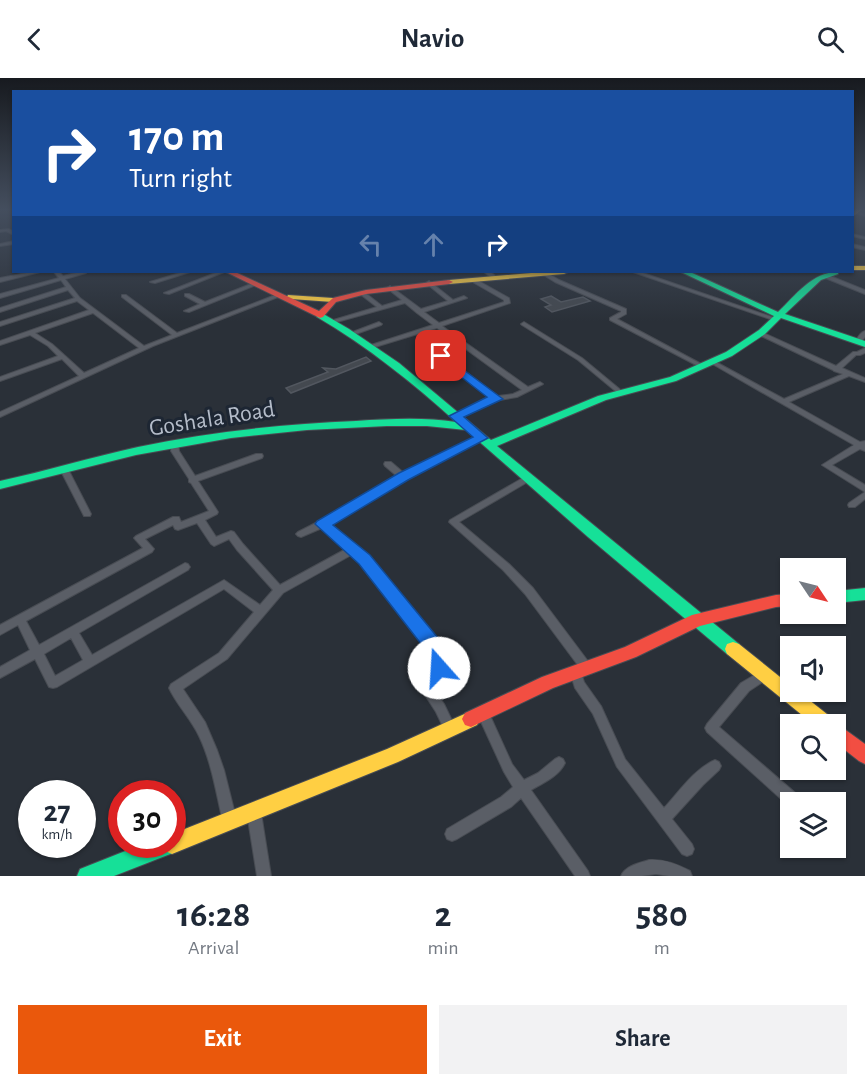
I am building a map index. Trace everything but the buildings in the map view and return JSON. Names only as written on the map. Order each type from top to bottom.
[{"type":"main road","points":[[224,273],[281,295],[333,300],[390,288],[490,274],[544,273]]},
{"type":"main road","points":[[232,273],[333,321],[373,346],[763,675],[813,714]]},
{"type":"main road","points":[[687,273],[777,317],[863,343]]},
{"type":"main road","points":[[485,441],[602,398],[673,379],[729,354],[759,333],[818,278],[832,276]]},
{"type":"main road","points":[[320,315],[333,300]]},
{"type":"main road","points":[[434,421],[445,413],[451,412]]},
{"type":"main road","name":"Goshala Road","points":[[0,485],[175,443],[215,436],[298,426],[434,421],[469,428]]},
{"type":"main road","points":[[846,596],[865,594]]},
{"type":"main road","points":[[186,839],[392,756],[548,682],[630,652],[698,620],[780,601]]},
{"type":"main road","points":[[846,740],[865,755]]},
{"type":"main road","points":[[87,876],[135,858]]},
{"type":"street","points":[[0,280],[32,273]]},
{"type":"street","points":[[58,273],[78,299],[144,349]]},
{"type":"street","points":[[0,296],[80,273]]},
{"type":"street","points":[[153,282],[183,273]]},
{"type":"street","points":[[167,293],[219,273]]},
{"type":"street","points":[[544,273],[557,281],[624,310],[624,313],[612,319],[784,402],[863,445]]},
{"type":"street","points":[[639,273],[777,317]]},
{"type":"street","points":[[373,346],[507,303],[507,299],[477,276]]},
{"type":"street","points":[[832,276],[865,287]]},
{"type":"street","points":[[832,276],[865,292]]},
{"type":"street","points":[[429,284],[452,302]]},
{"type":"street","points":[[187,310],[253,285]]},
{"type":"street","points":[[0,310],[69,288]]},
{"type":"street","points":[[390,288],[419,312],[527,390]]},
{"type":"street","points":[[362,293],[380,308]]},
{"type":"street","points":[[188,295],[204,304]]},
{"type":"street","points":[[0,415],[144,349],[281,295]]},
{"type":"street","points":[[124,296],[176,336]]},
{"type":"street","points":[[419,312],[464,298]]},
{"type":"street","points":[[0,324],[78,299]]},
{"type":"street","points":[[333,321],[405,301]]},
{"type":"street","points":[[0,343],[92,311]]},
{"type":"street","points":[[353,333],[379,324]]},
{"type":"street","points":[[524,324],[580,359],[621,393]]},
{"type":"street","points":[[31,333],[83,376]]},
{"type":"street","points":[[759,333],[795,348],[836,370],[865,380]]},
{"type":"street","points":[[836,370],[855,353],[858,354],[863,343]]},
{"type":"street","points":[[441,356],[497,399]]},
{"type":"street","points":[[0,379],[62,357]]},
{"type":"street","points":[[784,402],[849,375]]},
{"type":"street","points":[[451,412],[492,399],[515,396],[540,384]]},
{"type":"street","points":[[301,534],[323,524],[404,477],[485,441]]},
{"type":"street","points":[[0,630],[149,549],[139,538],[176,519],[178,527],[214,512],[175,452],[175,443]]},
{"type":"street","points":[[863,445],[826,465],[865,489]]},
{"type":"street","points":[[192,480],[259,456]]},
{"type":"street","points":[[388,464],[404,477]]},
{"type":"street","points":[[65,471],[87,514]]},
{"type":"street","points":[[528,478],[453,522],[506,567],[529,591],[581,670],[579,684],[597,711],[621,763],[687,849]]},
{"type":"street","points":[[852,505],[865,495]]},
{"type":"street","points":[[199,518],[214,542],[231,534],[240,548],[279,590]]},
{"type":"street","points":[[323,524],[365,559],[432,643],[440,658],[439,668],[422,681],[440,708],[450,729]]},
{"type":"street","points":[[230,822],[215,759],[208,741],[195,716],[175,688],[223,656],[279,590],[352,549]]},
{"type":"street","points":[[0,673],[185,567]]},
{"type":"street","points":[[20,619],[53,682],[224,584],[261,611]]},
{"type":"street","points":[[72,631],[90,661]]},
{"type":"street","points":[[763,675],[745,687],[711,728],[784,792]]},
{"type":"street","points":[[483,713],[508,768],[583,876]]},
{"type":"street","points":[[452,834],[506,802],[559,763]]},
{"type":"street","points":[[663,819],[698,780],[716,766]]},
{"type":"street","points":[[254,813],[264,876]]},
{"type":"street","points":[[628,876],[646,866],[670,868],[685,876]]},
{"type":"traffic: fast","points":[[687,273],[779,315],[865,344]]},
{"type":"traffic: fast","points":[[489,445],[602,398],[673,379],[729,354],[762,332],[818,278],[832,273]]},
{"type":"traffic: fast","points":[[320,315],[371,347],[419,384],[565,510],[733,649]]},
{"type":"traffic: fast","points":[[0,485],[136,451],[231,434],[307,426],[400,422],[427,422],[468,427]]},
{"type":"traffic: fast","points":[[846,596],[865,594]]},
{"type":"traffic: fast","points":[[87,876],[134,858]]},
{"type":"traffic: slow","points":[[854,268],[865,268]]},
{"type":"traffic: slow","points":[[449,282],[552,273]]},
{"type":"traffic: slow","points":[[291,297],[333,300]]},
{"type":"traffic: slow","points":[[733,649],[814,714]]},
{"type":"traffic: slow","points":[[186,838],[392,756],[471,719]]},
{"type":"traffic: jam","points":[[232,273],[320,315],[333,300],[366,292],[449,282]]},
{"type":"traffic: jam","points":[[471,719],[548,682],[630,652],[697,620],[780,601]]},
{"type":"traffic: jam","points":[[846,740],[865,755]]},
{"type":"route","points":[[439,668],[440,658],[432,643],[379,580],[365,559],[340,541],[323,524],[419,468],[481,438],[456,416],[492,399],[497,399],[441,356]]}]
